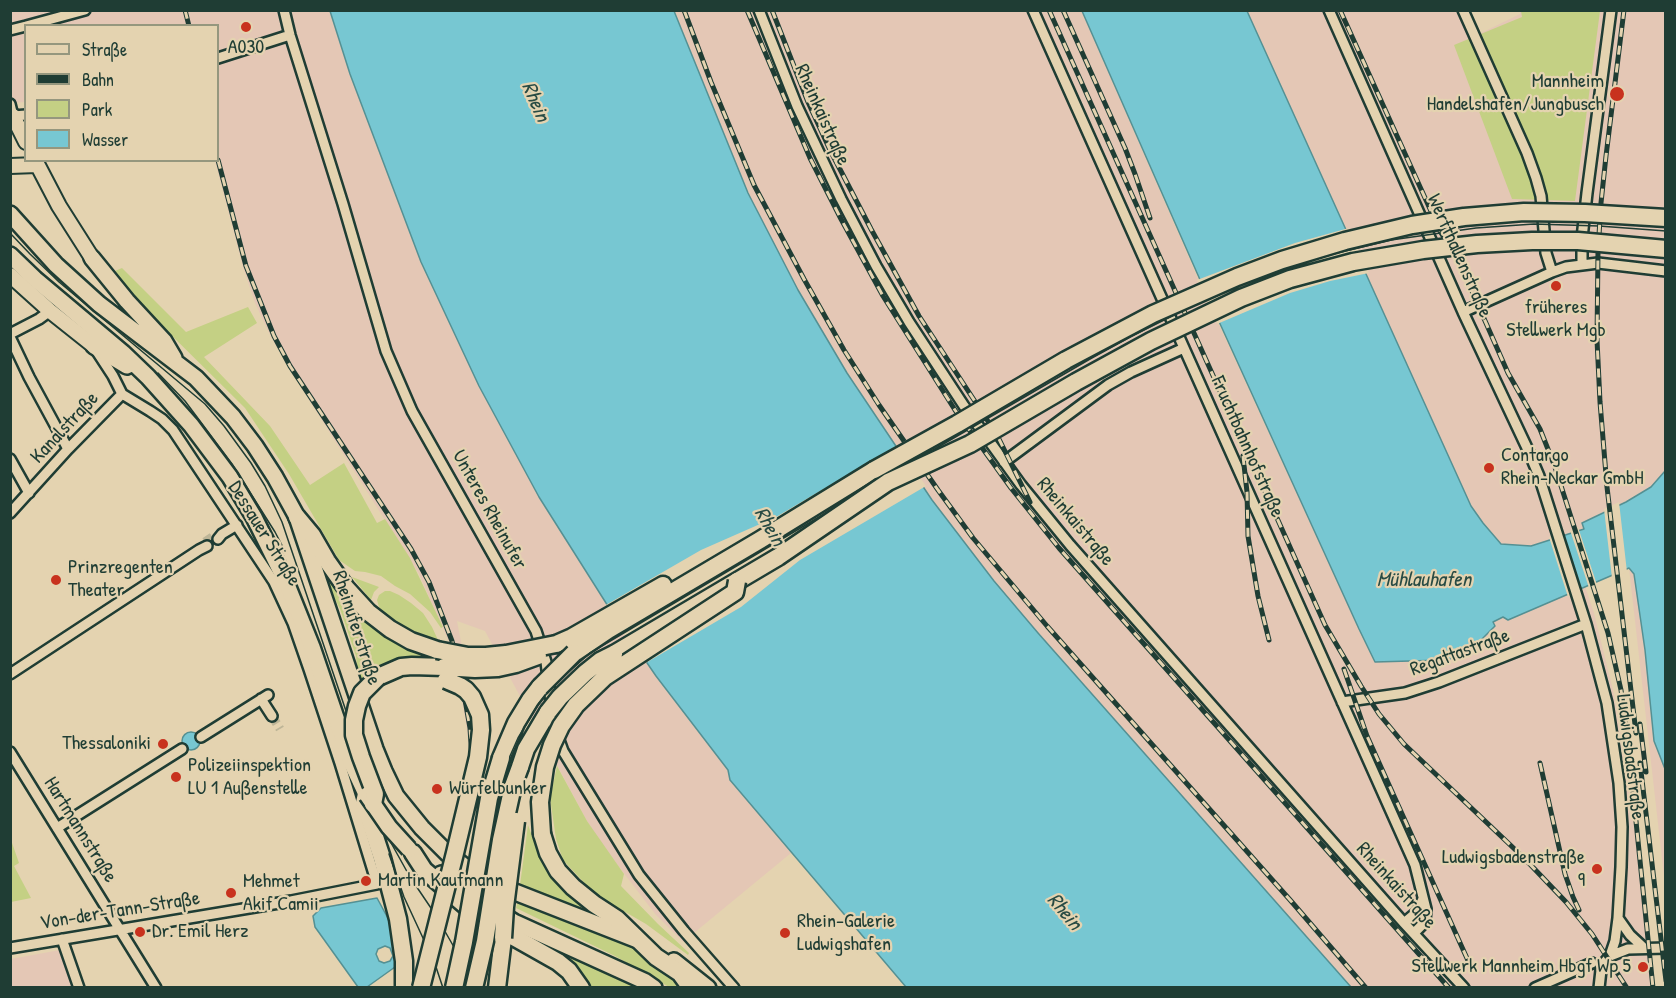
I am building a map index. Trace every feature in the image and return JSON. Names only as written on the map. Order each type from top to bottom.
[{"type":"highway","points":[[454,987],[495,777],[512,733],[530,700],[566,660],[583,647],[838,491],[1109,336],[1178,302],[1237,277],[1282,260],[1345,241],[1412,225],[1464,217],[1524,212],[1665,218]]},
{"type":"highway","points":[[474,987],[485,941],[501,840],[513,786],[534,734],[560,697],[600,662],[778,557],[888,482],[970,444],[1150,341],[1241,298],[1290,279],[1353,262],[1423,250],[1477,244],[1578,241],[1665,249]]},
{"type":"highway","points":[[297,518],[312,535],[346,588],[368,612],[411,641],[459,655],[486,656],[526,651],[556,644]]},
{"type":"highway","points":[[404,987],[404,961],[398,919],[382,858],[364,803],[375,794],[354,735],[354,720],[362,693],[378,677],[401,667],[412,666],[445,674],[498,668],[534,658],[717,554],[734,546],[758,541]]},
{"type":"highway","points":[[691,987],[680,974],[656,957],[617,919],[573,887],[558,871],[548,853],[542,834],[540,794],[552,744],[576,705],[605,677],[735,592],[737,581]]},
{"type":"highway","points":[[422,987],[478,757],[481,730],[480,715],[472,697],[445,674]]},
{"type":"highway","points":[[497,987],[513,832],[521,793],[520,767]]},
{"type":"highway","points":[[411,851],[424,870],[480,918],[558,962],[569,971],[581,987]]},
{"type":"main road","points":[[15,113],[20,134]]},
{"type":"main road","points":[[10,166],[36,163],[73,230],[92,258],[164,341],[175,361]]},
{"type":"main road","name":"Rheinuferstraße","points":[[10,214],[56,265],[99,304],[208,389],[255,446],[297,518],[375,749],[396,796],[422,828],[469,870],[492,883],[637,939],[663,953],[708,987]]},
{"type":"main road","points":[[10,255],[148,377],[191,425],[223,468],[254,517],[286,582],[351,762],[370,799],[389,827],[411,851],[482,902],[514,921],[654,987]]},
{"type":"main road","points":[[10,275],[94,346],[148,377]]},
{"type":"street","points":[[33,24],[85,10]]},
{"type":"street","name":"Unteres Rheinufer","points":[[284,10],[386,351],[412,411],[536,631],[546,662],[554,726],[563,751],[639,875],[684,931],[734,987]]},
{"type":"street","name":"Rheinkaistraße","points":[[759,10],[801,115],[859,234],[921,340],[1004,462],[1078,554],[1404,923],[1464,987]]},
{"type":"street","name":"Fruchtbahnhofstraße","points":[[1033,10],[1415,865],[1426,909],[1425,922],[1414,933]]},
{"type":"street","name":"Werfthallenstraße","points":[[1329,10],[1463,312],[1528,450],[1539,476],[1580,603]]},
{"type":"street","points":[[1463,10],[1527,153],[1540,196],[1546,253],[1552,272]]},
{"type":"street","points":[[1582,264],[1582,238],[1587,193],[1611,10]]},
{"type":"street","points":[[219,58],[290,35]]},
{"type":"street","points":[[1463,312],[1552,272],[1582,264],[1621,264],[1665,271]]},
{"type":"street","points":[[50,311],[10,335],[29,377],[68,449]]},
{"type":"street","points":[[94,346],[122,394]]},
{"type":"street","points":[[1004,462],[1108,385],[1184,348]]},
{"type":"street","name":"Kanalstraße","points":[[10,513],[122,394]]},
{"type":"street","name":"Dessauer Straße","points":[[122,394],[162,419],[173,430],[274,582],[293,623],[340,763],[377,884]]},
{"type":"street","points":[[10,459],[29,493]]},
{"type":"street","points":[[219,536],[237,525]]},
{"type":"street","points":[[10,674],[203,546]]},
{"type":"street","name":"Ludwigsbadstraße","points":[[1580,603],[1607,703],[1620,783],[1622,867],[1618,918],[1610,956],[1601,970],[1599,987]]},
{"type":"street","name":"Regattastraße","points":[[1342,702],[1405,693],[1439,682],[1586,624]]},
{"type":"street","points":[[201,738],[265,697],[272,716]]},
{"type":"street","points":[[57,828],[182,749]]},
{"type":"street","name":"Hartmannstraße","points":[[10,753],[156,987]]},
{"type":"street","name":"Von-der-Tann-Straße","points":[[10,948],[291,901],[377,884]]},
{"type":"street","points":[[1404,923],[1417,912],[1423,899]]},
{"type":"street","points":[[1618,918],[1630,935],[1644,948]]},
{"type":"street","points":[[62,939],[80,987]]},
{"type":"street","points":[[1610,956],[1628,949],[1665,948]]},
{"type":"street","points":[[1535,987],[1592,963]]},
{"type":"shaded area","points":[[11,11],[330,11],[350,74],[421,262],[479,386],[539,497],[606,603],[656,676],[728,770],[730,780],[791,853],[683,942],[656,915],[599,841],[485,631],[457,621],[469,683],[475,761],[470,759],[458,678],[449,642],[419,574],[289,368],[255,303],[215,162],[219,162],[219,24],[24,24],[24,102],[11,103]]},
{"type":"shaded area","points":[[674,11],[1082,11],[1200,283],[1375,662],[1495,626],[1493,622],[1503,617],[1508,620],[1585,586],[1613,690],[1634,804],[1651,987],[1351,987],[1038,633],[994,581],[932,500],[847,373],[798,290],[748,193]]},
{"type":"shaded area","points":[[1247,11],[1469,11],[1479,34],[1520,14],[1520,11],[1665,11],[1666,471],[1651,487],[1582,523],[1584,529],[1531,546],[1501,544],[1483,523],[1471,506]]},
{"type":"shaded area","points":[[1629,568],[1634,574],[1645,650],[1654,741],[1665,769],[1665,885]]},
{"type":"shaded area","points":[[60,950],[73,987],[11,987],[11,959]]},
{"type":"green space","points":[[1521,11],[1600,11],[1575,201],[1512,199],[1454,45],[1522,17]]},
{"type":"green space","points":[[122,268],[186,332],[248,307],[257,323],[204,357],[270,426],[310,485],[344,463],[377,523],[385,519],[410,558],[443,627],[441,628],[430,612],[410,594],[381,576],[355,571],[339,560],[289,474],[245,408],[153,315],[147,316],[138,300],[115,271]]},
{"type":"green space","points":[[319,564],[343,593],[442,658],[361,686],[356,656],[340,609]]},
{"type":"green space","points":[[352,577],[379,587],[371,600]]},
{"type":"green space","points":[[385,591],[399,595],[423,613],[438,640],[419,634],[384,613],[377,600],[379,595]]},
{"type":"green space","points":[[557,766],[587,821],[624,874],[621,886],[689,953],[688,955],[646,924],[608,902],[588,887],[563,860],[556,839],[550,798]]},
{"type":"green space","points":[[528,825],[537,850],[559,887],[602,916],[520,885]]},
{"type":"green space","points":[[11,840],[19,863],[14,866],[31,898],[11,902]]},
{"type":"green space","points":[[518,901],[622,941],[674,975],[678,987],[669,987],[615,956],[516,908]]},
{"type":"green space","points":[[518,929],[642,987],[588,987]]},
{"type":"water","name":"Rhein","points":[[330,11],[674,11],[748,193],[798,290],[847,373],[932,500],[994,581],[1038,633],[1351,987],[906,987],[730,780],[728,770],[656,676],[606,603],[539,497],[479,386],[421,262],[350,74]]},
{"type":"water","name":"Mühlauhafen","points":[[1082,11],[1247,11],[1471,506],[1501,544],[1531,546],[1584,529],[1582,523],[1651,487],[1665,471],[1665,769],[1654,741],[1645,650],[1634,574],[1629,568],[1508,620],[1503,617],[1493,622],[1495,626],[1472,649],[1458,657],[1445,660],[1375,662],[1201,282]]},
{"type":"water","points":[[191,732],[199,737],[200,741],[195,749],[191,750],[183,745],[182,741],[187,733]]},
{"type":"water","points":[[377,898],[409,957],[367,987],[358,987],[315,927],[313,916],[321,908]],"holes":[[[385,946],[390,948],[393,956],[390,961],[384,963],[379,961],[376,954],[378,949]]]},
{"type":"pier","points":[[1349,228],[1369,273],[1330,281],[1290,293],[1217,324],[1197,280],[1295,243]]},
{"type":"pier","points":[[898,445],[926,486],[800,560],[741,607],[644,664],[604,606],[701,550],[776,517]]},
{"type":"pier","points":[[1619,502],[1627,572],[1612,578],[1604,509]]},
{"type":"pier","points":[[1578,527],[1597,585],[1589,588],[1570,530]]},
{"type":"pier","points":[[1563,532],[1582,591],[1568,597],[1549,537]]},
{"type":"tunnel","points":[[205,542],[215,535]]},
{"type":"tunnel","points":[[272,716],[280,729]]},
{"type":"tram line","points":[[490,846],[496,806],[510,756],[518,738],[539,703],[554,685],[590,653],[883,479],[1130,337],[1192,306],[1261,277],[1329,255],[1391,240],[1476,228],[1534,224],[1666,231]]},
{"type":"tram line","points":[[10,233],[59,282],[205,404],[251,463],[282,522],[390,841],[470,975],[474,988]]},
{"type":"tram line","points":[[158,373],[185,401],[232,464],[285,551]]},
{"type":"tram line","points":[[501,829],[510,788]]},
{"type":"tram line","points":[[389,854],[404,897],[435,964],[443,988]]},
{"type":"railway","points":[[185,10],[188,24]]},
{"type":"railway","points":[[684,10],[754,185],[844,350],[938,490],[973,538],[1047,626],[1366,988]]},
{"type":"railway","points":[[747,10],[810,158],[841,219],[883,296],[955,410],[1011,488],[1059,548],[1449,988]]},
{"type":"railway","points":[[772,10],[808,102],[871,229],[919,316],[997,435],[1030,502]]},
{"type":"railway","points":[[1049,10],[1325,625],[1361,686],[1379,714],[1404,744],[1524,858],[1566,902],[1592,934],[1627,988]]},
{"type":"railway","points":[[1063,10],[1125,148],[1150,218]]},
{"type":"railway","points":[[1340,10],[1440,231],[1460,264],[1508,373],[1540,429],[1555,467],[1608,633],[1621,690],[1653,988]]},
{"type":"railway","points":[[1624,10],[1601,203],[1597,340],[1607,487],[1636,733]]},
{"type":"railway","points":[[219,162],[246,266],[274,336],[290,366],[411,549],[429,582],[452,641],[461,677],[470,728],[472,760]]},
{"type":"railway","points":[[1243,456],[1248,536],[1258,596],[1269,640]]},
{"type":"railway","points":[[1344,669],[1367,736],[1470,965]]},
{"type":"railway","points":[[1640,724],[1646,772]]},
{"type":"railway","points":[[1540,763],[1565,874],[1579,910]]},
{"type":"railway","points":[[1640,763],[1666,981]]},
{"type":"place","name":"A030","points":[[246,27]]},
{"type":"place","name":"Mannheim Handelshafen/Jungbusch","points":[[1617,94]]},
{"type":"place","name":"früheres Stellwerk Mgb","points":[[1556,286]]},
{"type":"place","name":"Contargo Rhein-Neckar GmbH","points":[[1489,468]]},
{"type":"place","name":"Prinzregenten Theater","points":[[56,580]]},
{"type":"place","name":"Thessaloniki","points":[[163,744]]},
{"type":"place","name":"Polizeiinspektion LU 1 Außenstelle","points":[[176,777]]},
{"type":"place","name":"Würfelbunker","points":[[437,789]]},
{"type":"place","name":"Ludwigsbadenstraße 9","points":[[1597,869]]},
{"type":"place","name":"Martin Kaufmann","points":[[366,881]]},
{"type":"place","name":"Mehmet Akif Camii","points":[[231,893]]},
{"type":"place","name":"Dr. Emil Herz","points":[[140,932]]},
{"type":"place","name":"Rhein-Galerie Ludwigshafen","points":[[785,933]]},
{"type":"place","name":"Stellwerk Mannheim Hbgf Wp 5","points":[[1643,967]]}]
